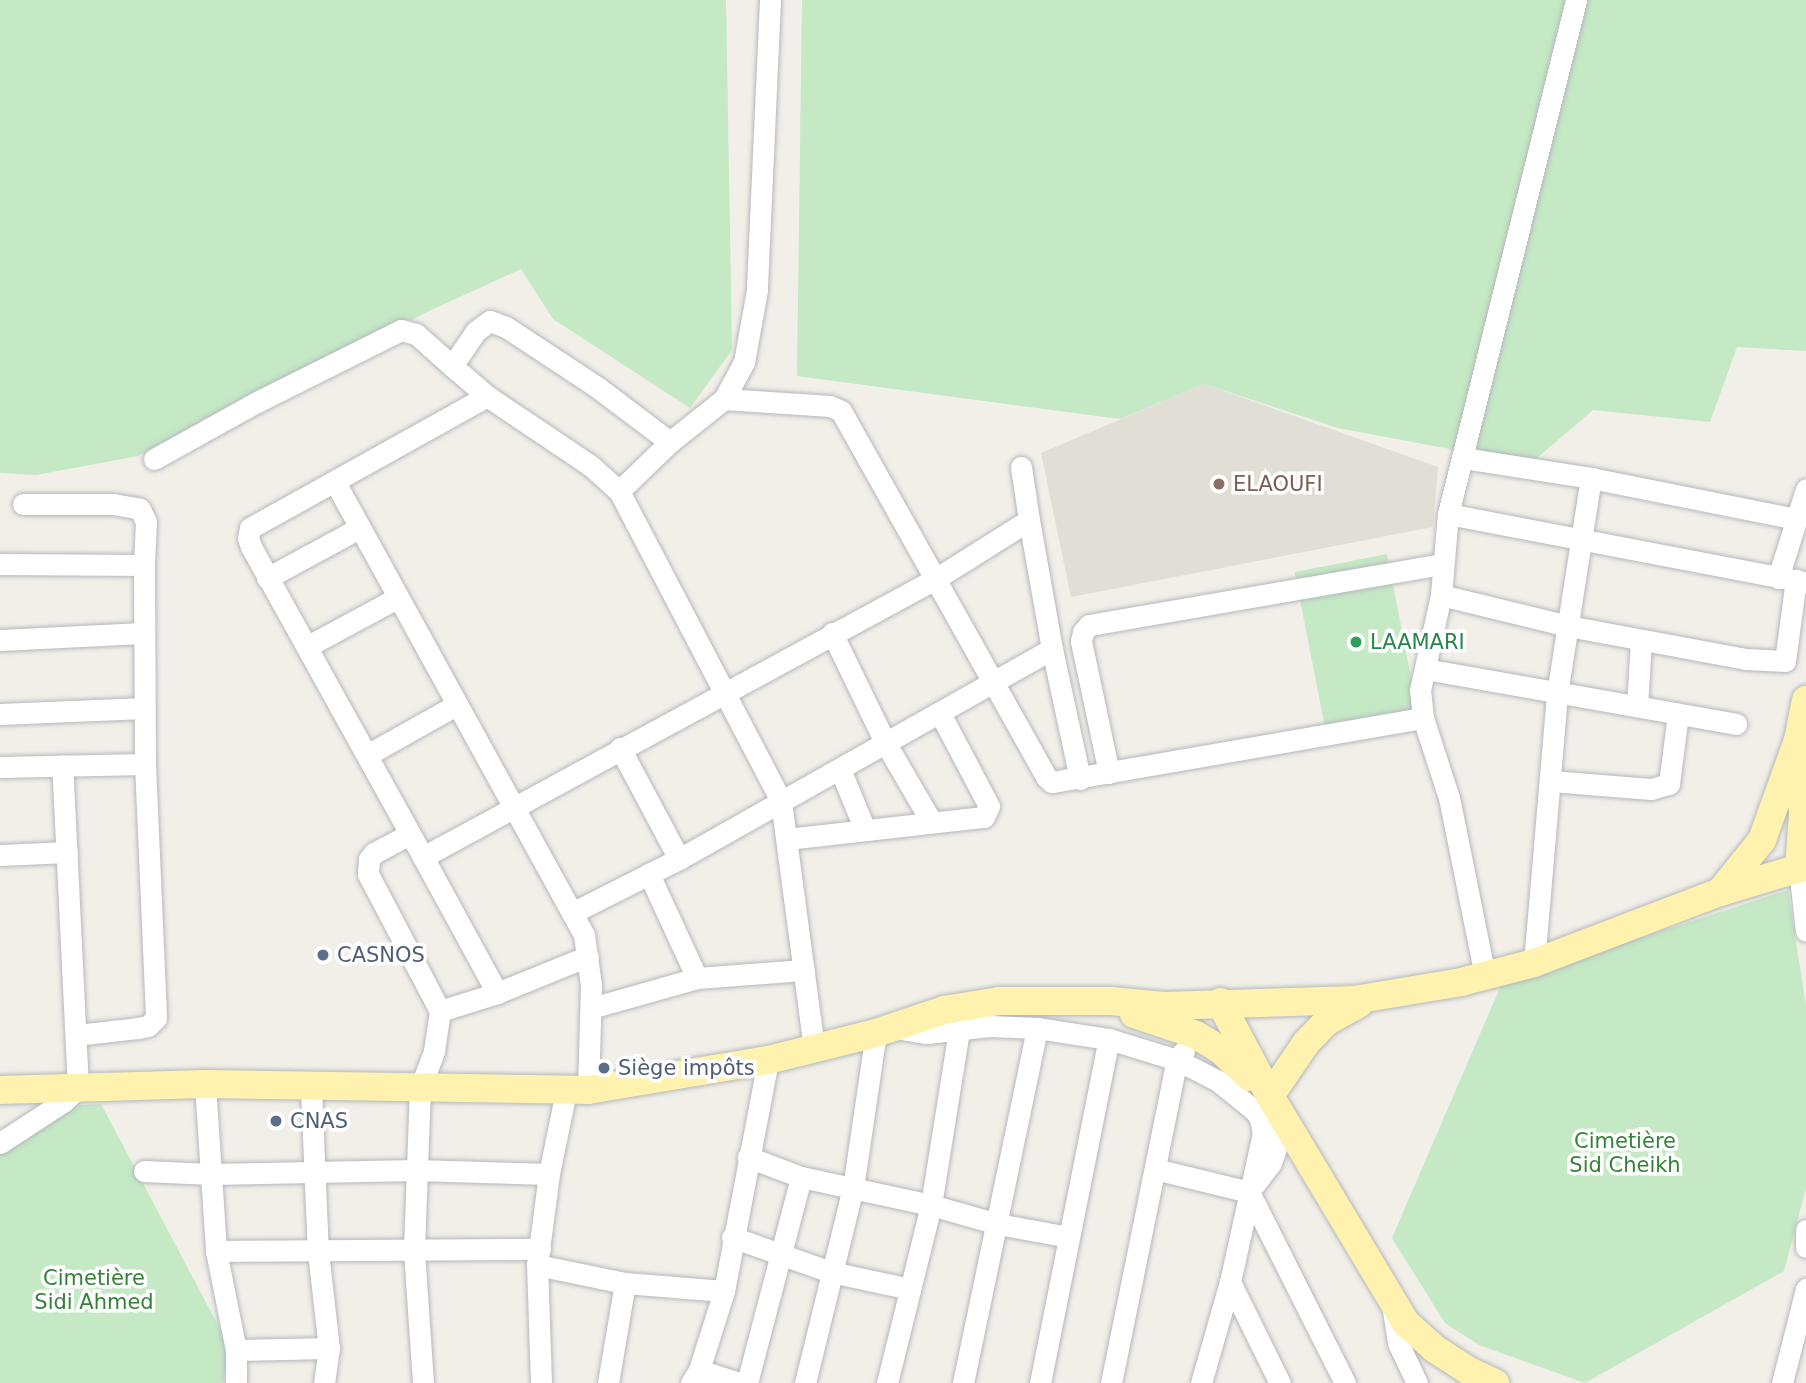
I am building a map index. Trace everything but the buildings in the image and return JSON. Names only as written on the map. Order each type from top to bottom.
[{"type":"main road","points":[[0,1090],[205,1084],[311,1088],[577,1090],[768,1060],[885,1030],[944,1010],[999,1001],[1073,1001],[1164,1006],[1220,1002],[1332,1002],[1377,997],[1485,976],[1534,963],[1720,892],[1802,866],[1806,700]]},
{"type":"main road","points":[[1720,892],[1762,840],[1803,744]]},
{"type":"main road","points":[[1270,1096],[1306,1043],[1326,1022],[1342,1011],[1377,997]]},
{"type":"main road","points":[[1073,1001],[1146,1016],[1196,1035],[1217,1048],[1270,1096]]},
{"type":"main road","points":[[1220,1002],[1270,1096],[1406,1323],[1435,1349],[1469,1371],[1495,1383]]},
{"type":"street","points":[[619,491],[670,442],[724,399],[744,362],[757,290],[770,0]]},
{"type":"street","points":[[1485,976],[1449,798],[1423,718],[1420,690],[1441,594],[1448,514],[1576,0]]},
{"type":"street","points":[[452,366],[476,331],[490,321],[497,322],[597,387],[670,442]]},
{"type":"street","points":[[154,459],[255,403],[401,330],[416,334],[487,396],[591,466],[619,491],[780,801],[814,1048]]},
{"type":"street","points":[[487,396],[250,528],[248,538],[267,578],[308,646],[497,993]]},
{"type":"street","points":[[724,399],[830,406],[841,411],[937,578],[1046,777],[1052,782],[1423,718]]},
{"type":"street","points":[[1463,458],[1591,478],[1796,519]]},
{"type":"street","points":[[1021,467],[1052,649],[1080,779]]},
{"type":"street","points":[[1534,963],[1557,694],[1591,478]]},
{"type":"street","points":[[335,482],[584,935],[591,1008],[577,1090],[549,1174],[538,1257],[541,1383]]},
{"type":"street","points":[[1441,594],[1568,626],[1757,660],[1796,661],[1793,580],[1796,519],[1806,489]]},
{"type":"street","points":[[23,503],[113,504],[140,509],[146,522],[143,633],[145,764],[156,1018],[148,1026],[76,1035]]},
{"type":"street","points":[[1448,514],[1793,580]]},
{"type":"street","points":[[423,857],[937,578],[1029,520]]},
{"type":"street","points":[[267,578],[359,527]]},
{"type":"street","points":[[0,564],[144,565]]},
{"type":"street","points":[[1109,773],[1082,641],[1083,632],[1089,625],[1442,565]]},
{"type":"street","points":[[308,646],[397,598]]},
{"type":"street","points":[[0,640],[143,633]]},
{"type":"street","points":[[832,633],[886,744],[932,821]]},
{"type":"street","points":[[1637,706],[1641,639]]},
{"type":"street","points":[[572,913],[679,859],[1052,649]]},
{"type":"street","points":[[1425,669],[1736,724]]},
{"type":"street","points":[[367,755],[456,705]]},
{"type":"street","points":[[0,714],[144,708]]},
{"type":"street","points":[[787,839],[984,817],[989,807],[940,713]]},
{"type":"street","points":[[1550,781],[1663,788],[1671,780],[1678,714]]},
{"type":"street","points":[[620,748],[679,859]]},
{"type":"street","points":[[0,767],[145,764]]},
{"type":"street","points":[[0,1143],[63,1102],[78,1088],[62,765]]},
{"type":"street","points":[[840,769],[865,830]]},
{"type":"street","points":[[410,834],[374,853],[369,859],[368,874],[440,1011],[434,1051],[419,1088],[414,1250],[423,1383]]},
{"type":"street","points":[[0,855],[67,852]]},
{"type":"street","points":[[1802,866],[1806,931]]},
{"type":"street","points":[[649,874],[698,978]]},
{"type":"street","points":[[440,1011],[497,993],[588,956]]},
{"type":"street","points":[[591,1008],[698,978],[804,970]]},
{"type":"street","points":[[805,1383],[853,1188],[885,1030],[928,1033],[990,1026],[1037,1028],[1109,1039],[1177,1060],[1218,1081],[1247,1102],[1261,1118],[1263,1133],[1230,1282],[1201,1383]]},
{"type":"street","points":[[963,1383],[1037,1028]]},
{"type":"street","points":[[887,1383],[931,1205],[959,1031]]},
{"type":"street","points":[[1111,1383],[1177,1060],[1196,1035]]},
{"type":"street","points":[[1040,1383],[1109,1039]]},
{"type":"street","points":[[739,1383],[695,1376],[724,1291],[732,1237],[768,1060]]},
{"type":"street","points":[[205,1084],[216,1251],[236,1350],[236,1383]]},
{"type":"street","points":[[311,1088],[312,1173],[329,1348],[324,1383]]},
{"type":"street","points":[[1250,1190],[1261,1180],[1271,1163],[1285,1121]]},
{"type":"street","points":[[748,1157],[801,1177],[931,1205],[998,1224],[1069,1237]]},
{"type":"street","points":[[1155,1169],[1250,1190]]},
{"type":"street","points":[[144,1171],[211,1174],[416,1170],[549,1174]]},
{"type":"street","points":[[747,1383],[779,1252],[801,1177]]},
{"type":"street","points":[[1250,1190],[1345,1383]]},
{"type":"street","points":[[1806,1230],[1806,1247]]},
{"type":"street","points":[[732,1237],[831,1272],[910,1289]]},
{"type":"street","points":[[216,1251],[414,1250],[538,1257],[625,1283],[724,1291]]},
{"type":"street","points":[[1230,1282],[1280,1383]]},
{"type":"street","points":[[608,1383],[625,1283]]},
{"type":"street","points":[[1782,1383],[1806,1289]]},
{"type":"street","points":[[1392,1302],[1398,1343],[1417,1383]]},
{"type":"street","points":[[236,1350],[329,1348]]},
{"type":"street","points":[[1206,1359],[1218,1383]]},
{"type":"shaded area","points":[[1204,384],[1438,467],[1433,527],[1071,597],[1041,453]]},
{"type":"green space","points":[[0,0],[726,0],[732,350],[690,408],[553,319],[521,269],[429,311],[138,456],[36,475],[0,473]]},
{"type":"green space","points":[[802,0],[1806,0],[1806,351],[1737,347],[1710,422],[1593,410],[1530,464],[1338,428],[1204,384],[1120,419],[797,376]]},
{"type":"green space","name":"LAAMARI","points":[[1387,554],[1417,710],[1325,728],[1295,572]]},
{"type":"green space","name":"Cimetière Sid Cheikh","points":[[1788,890],[1806,1006],[1806,1188],[1784,1271],[1585,1383],[1479,1345],[1445,1323],[1392,1238],[1502,983]]},
{"type":"green space","name":"Cimetière Sidi Ahmed","points":[[101,1104],[229,1346],[223,1383],[0,1383],[0,1146],[67,1106]]},
{"type":"place","name":"ELAOUFI","points":[[1219,484]]},
{"type":"place","name":"LAAMARI","points":[[1356,642]]},
{"type":"place","name":"CASNOS","points":[[323,955]]},
{"type":"place","name":"Siège impôts","points":[[604,1068]]},
{"type":"place","name":"CNAS","points":[[276,1121]]}]
